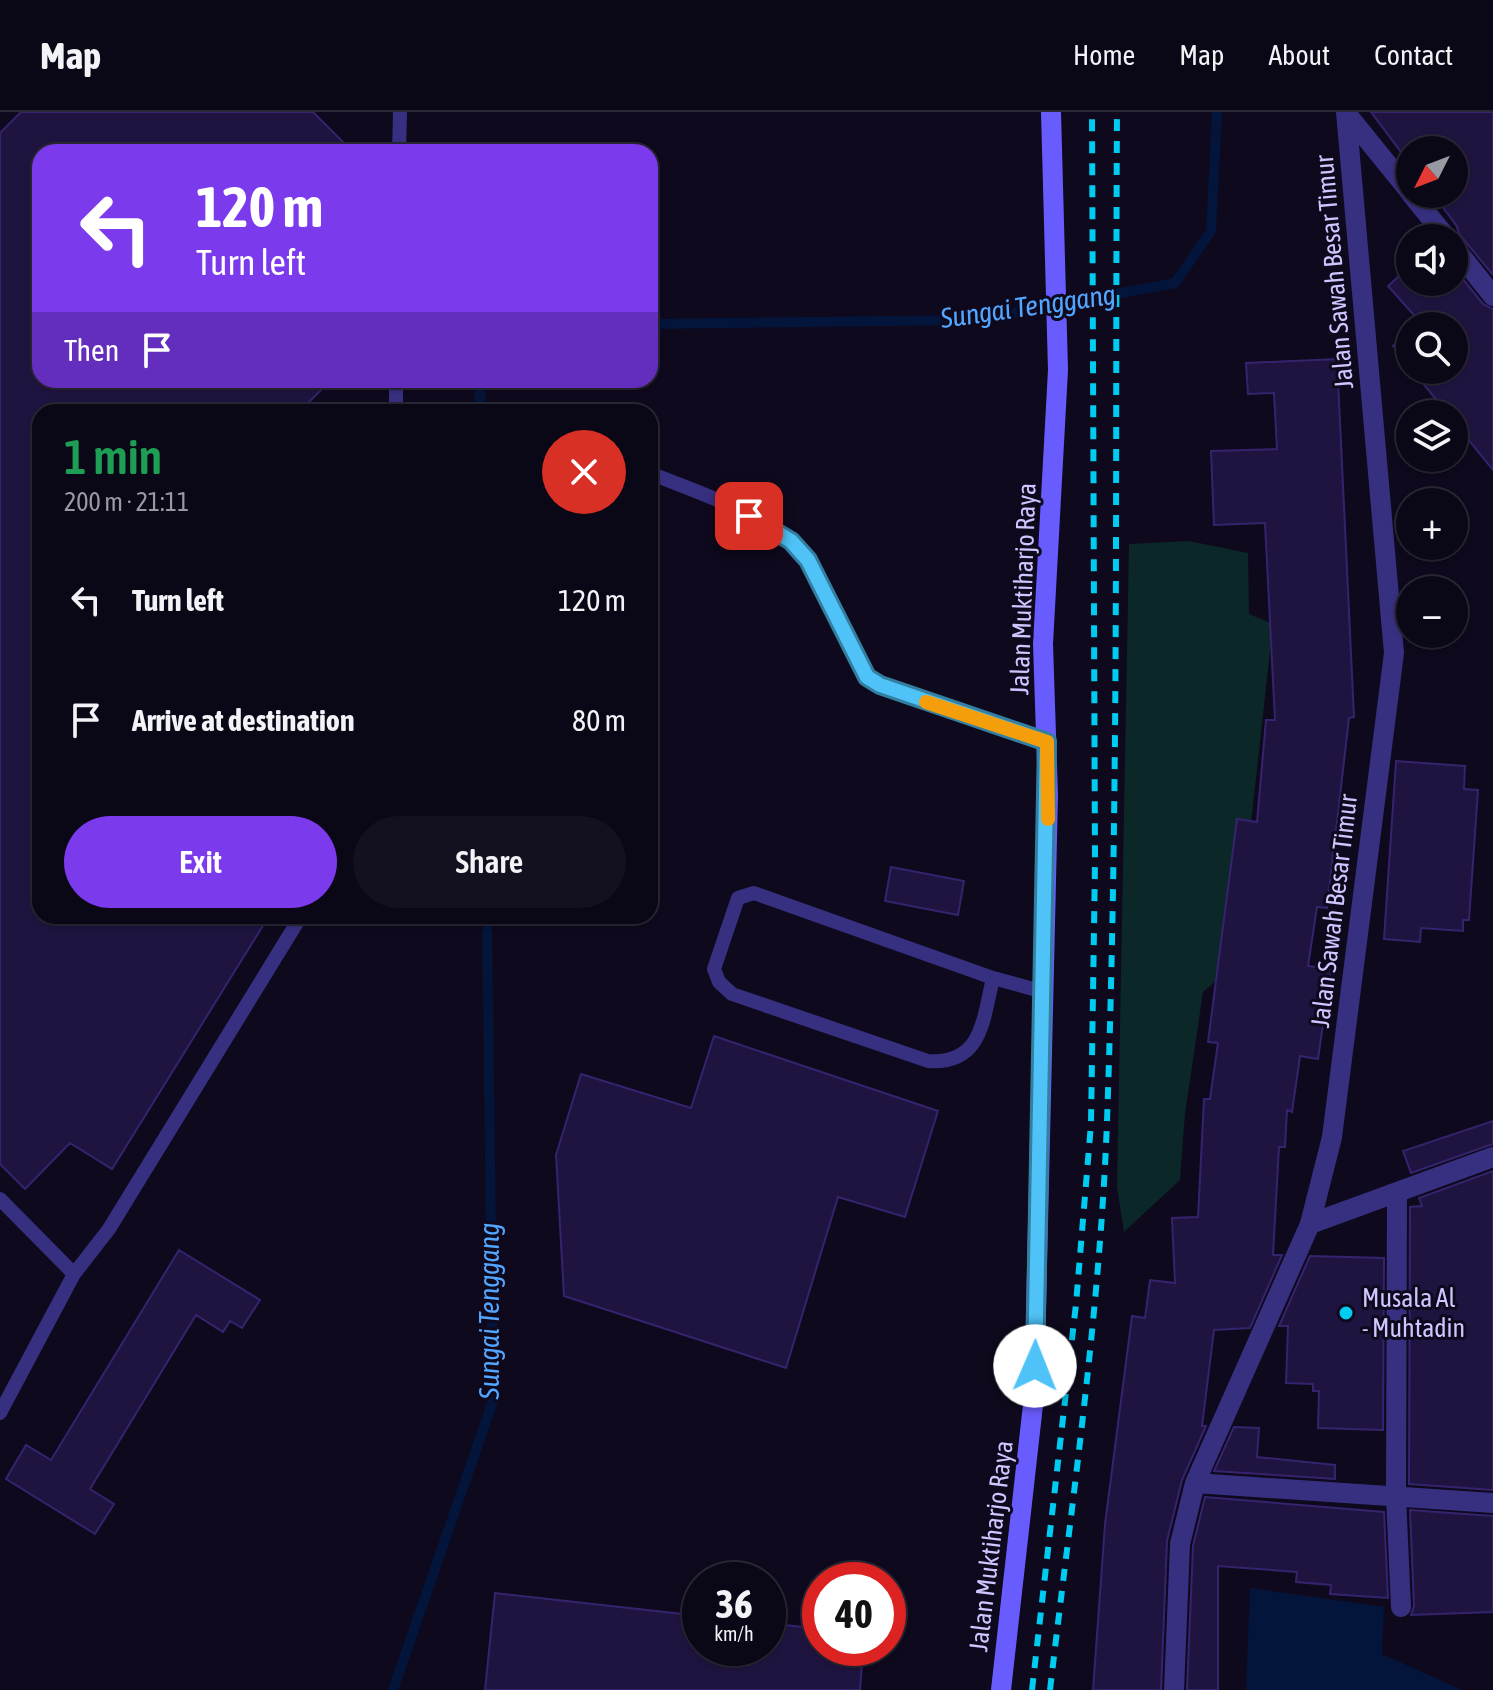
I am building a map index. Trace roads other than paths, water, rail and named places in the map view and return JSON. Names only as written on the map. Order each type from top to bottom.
[{"type":"street","name":"Jalan Muktiharjo Raya","points":[[1001,1690],[1034,1396],[1047,742],[1043,644],[1058,370],[1051,112]]},
{"type":"street","points":[[1346,112],[1396,174]]},
{"type":"street","name":"Jalan Sawah Besar Timur","points":[[1174,1690],[1180,1544],[1195,1483],[1310,1224],[1332,1137],[1394,653],[1346,112]]},
{"type":"street","points":[[1423,208],[1436,224]]},
{"type":"street","points":[[1468,265],[1493,296]]},
{"type":"street","points":[[1310,1224],[1493,1157]]},
{"type":"street","points":[[1397,1192],[1396,1497],[1401,1607]]},
{"type":"street","points":[[1195,1483],[1493,1503]]},
{"type":"lane","points":[[399,144],[400,112]]},
{"type":"lane","points":[[658,476],[749,516],[791,541],[808,560],[867,677],[880,685],[1047,742]]},
{"type":"lane","points":[[993,978],[979,1034],[965,1053],[949,1062],[928,1061],[732,994],[719,982],[714,969],[738,898],[754,893],[993,978],[1044,992]]},
{"type":"lane","points":[[0,1413],[74,1274],[109,1229],[296,924]]},
{"type":"lane","points":[[0,1199],[74,1274]]},
{"type":"water","points":[[1250,1588],[1384,1607],[1382,1654],[1462,1690],[1246,1690]]},
{"type":"waterway","name":"Sungai Tenggang","points":[[658,324],[975,320],[1175,283],[1211,231],[1217,112]]},
{"type":"waterway","name":"Sungai Tenggang","points":[[480,388],[480,404]]},
{"type":"waterway","name":"Sungai Tenggang","points":[[393,1690],[493,1401],[487,924]]},
{"type":"railway","points":[[1032,1690],[1076,1304],[1091,1124],[1095,863],[1092,112]]},
{"type":"railway","points":[[1050,1690],[1092,1335],[1107,1121],[1115,743],[1117,112]]},
{"type":"place","name":"Musala Al - Muhtadin","points":[[1346,1313]]}]
